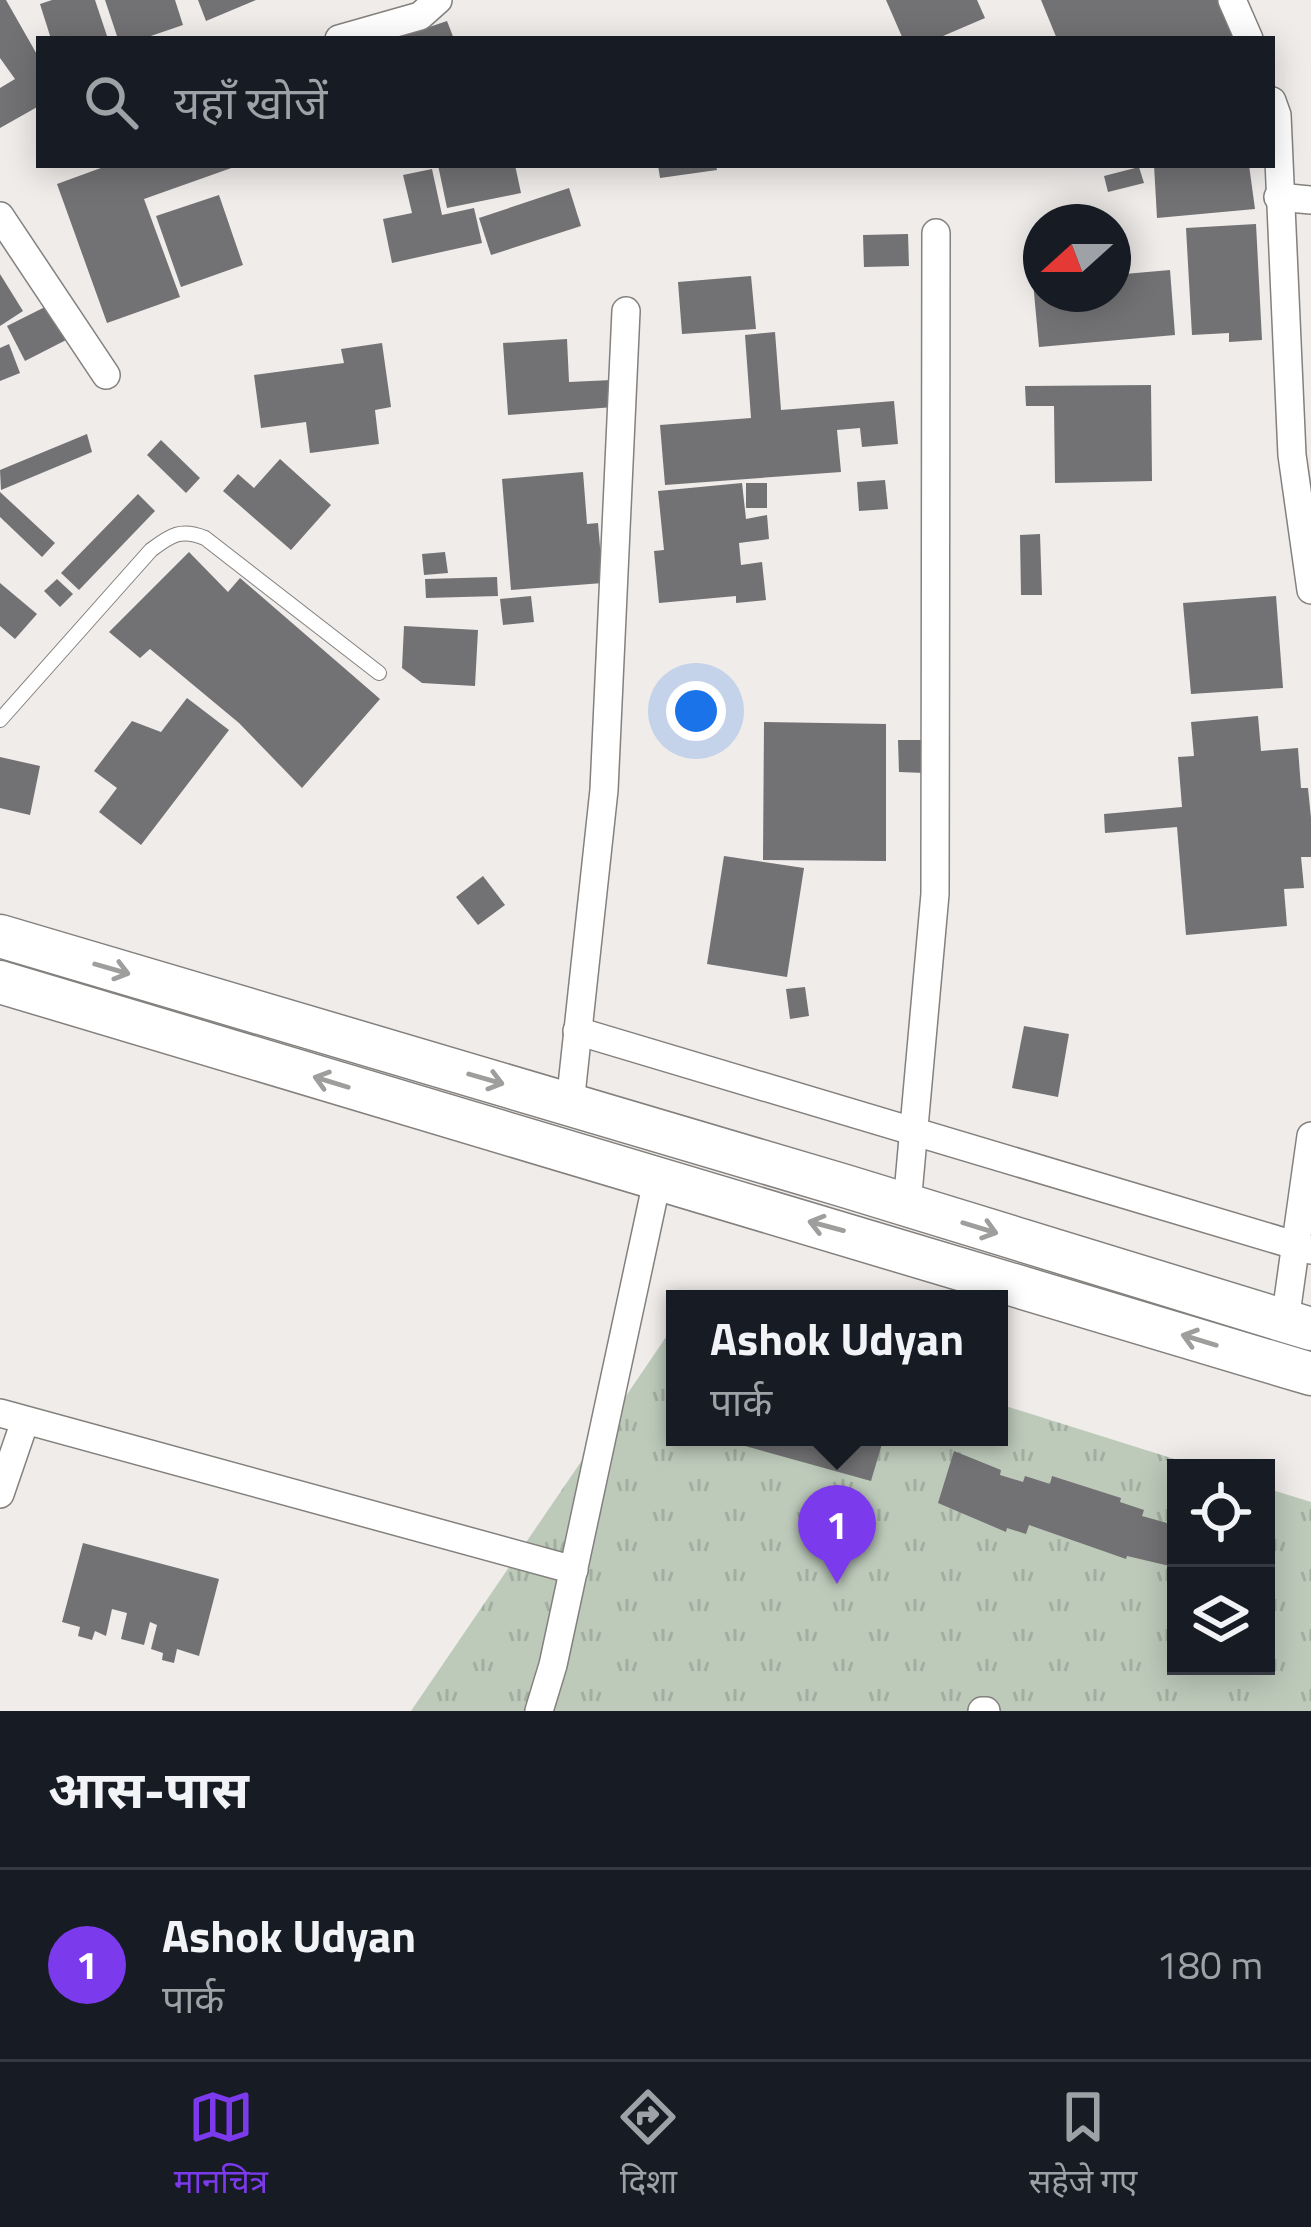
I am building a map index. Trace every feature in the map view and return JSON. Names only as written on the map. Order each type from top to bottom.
[{"type":"main road","points":[[0,936],[1298,1325]]},
{"type":"main road","points":[[0,982],[657,1181],[973,1286]]},
{"type":"main road","points":[[1008,1295],[1311,1374]]},
{"type":"street","points":[[350,36],[420,16],[438,0]]},
{"type":"street","points":[[1232,0],[1248,36]]},
{"type":"street","points":[[1275,108],[1278,197],[1311,590]]},
{"type":"street","points":[[1278,197],[1311,200]]},
{"type":"street","points":[[4,228],[106,376]]},
{"type":"street","points":[[907,1205],[935,894],[936,233]]},
{"type":"street","points":[[569,1104],[604,790],[626,311]]},
{"type":"street","points":[[577,1031],[1302,1247]]},
{"type":"street","points":[[1298,1325],[1311,1136]]},
{"type":"street","points":[[539,1711],[554,1665],[657,1181]]},
{"type":"street","points":[[0,1494],[13,1417],[574,1570]]},
{"type":"lane","points":[[0,720],[151,550],[171,534],[188,531],[205,538],[379,673]]},
{"type":"green space","points":[[666,1337],[666,1446],[1008,1446],[1008,1407],[1174,1459],[1167,1459],[1167,1675],[1275,1675],[1275,1491],[1311,1502],[1311,1711],[411,1711]]},
{"type":"building","points":[[0,0],[6,0],[36,53],[36,108],[0,128],[0,88],[15,79],[0,58]]},
{"type":"building","points":[[95,0],[107,36],[50,36],[40,4]]},
{"type":"building","points":[[105,0],[175,0],[183,25],[151,36],[117,36]]},
{"type":"building","points":[[198,0],[256,0],[206,21]]},
{"type":"building","points":[[886,0],[977,0],[985,18],[943,36],[902,36]]},
{"type":"building","points":[[1041,0],[1220,0],[1234,36],[1056,36]]},
{"type":"building","points":[[447,21],[453,36],[403,36]]},
{"type":"building","points":[[101,168],[231,168],[144,199],[180,297],[107,323],[57,184]]},
{"type":"building","points":[[439,168],[516,168],[521,193],[447,208]]},
{"type":"building","points":[[658,168],[717,170],[660,178]]},
{"type":"building","points":[[1139,168],[1144,183],[1108,192],[1104,176]]},
{"type":"building","points":[[1154,168],[1249,168],[1255,209],[1157,218]]},
{"type":"building","points":[[432,169],[442,215],[474,208],[482,243],[392,263],[383,219],[412,213],[403,175]]},
{"type":"building","points":[[569,188],[581,226],[491,255],[479,218]]},
{"type":"building","points":[[219,195],[243,265],[181,287],[156,216]]},
{"type":"building","points":[[1256,224],[1262,340],[1229,342],[1229,333],[1192,335],[1186,228]]},
{"type":"building","points":[[908,234],[909,266],[864,267],[863,235]]},
{"type":"building","points":[[1170,270],[1175,335],[1039,347],[1036,312],[1131,312],[1131,273]]},
{"type":"building","points":[[0,274],[23,311],[0,326]]},
{"type":"building","points":[[751,276],[756,329],[682,334],[678,282]]},
{"type":"building","points":[[51,304],[68,339],[25,361],[7,326]]},
{"type":"building","points":[[775,332],[781,410],[894,401],[898,444],[862,447],[860,428],[837,430],[841,472],[665,485],[660,425],[751,418],[745,335]]},
{"type":"building","points":[[567,339],[569,382],[612,380],[614,407],[508,415],[503,343]]},
{"type":"building","points":[[382,343],[391,407],[375,410],[379,444],[310,453],[306,422],[261,428],[254,375],[344,363],[341,349]]},
{"type":"building","points":[[9,344],[20,373],[0,381],[0,348]]},
{"type":"building","points":[[1151,385],[1152,481],[1055,483],[1054,406],[1026,406],[1025,386]]},
{"type":"building","points":[[87,434],[92,452],[1,490],[0,470]]},
{"type":"building","points":[[161,440],[200,478],[186,493],[147,455]]},
{"type":"building","points":[[280,459],[331,505],[291,550],[223,491],[238,474],[254,488]]},
{"type":"building","points":[[583,472],[587,524],[598,523],[603,583],[511,590],[502,479]]},
{"type":"building","points":[[885,480],[888,509],[859,511],[857,482]]},
{"type":"building","points":[[742,483],[746,519],[767,515],[769,539],[739,543],[741,565],[762,562],[766,600],[736,603],[736,596],[659,603],[654,551],[664,550],[658,491]]},
{"type":"building","points":[[746,483],[767,483],[767,508],[746,508]]},
{"type":"building","points":[[0,492],[55,543],[42,557],[0,517]]},
{"type":"building","points":[[138,494],[155,511],[79,590],[61,573]]},
{"type":"building","points":[[1040,534],[1042,595],[1021,595],[1020,535]]},
{"type":"building","points":[[189,552],[228,592],[240,578],[380,699],[302,788],[239,723],[150,649],[140,658],[109,632]]},
{"type":"building","points":[[445,552],[448,573],[424,575],[422,554]]},
{"type":"building","points":[[497,577],[498,596],[426,598],[425,579]]},
{"type":"building","points":[[57,579],[73,594],[60,607],[44,591]]},
{"type":"building","points":[[0,583],[37,614],[15,639],[0,626]]},
{"type":"building","points":[[531,596],[534,622],[503,625],[500,599]]},
{"type":"building","points":[[1276,596],[1283,688],[1191,694],[1183,603]]},
{"type":"building","points":[[404,626],[478,630],[475,686],[422,683],[402,668]]},
{"type":"building","points":[[187,698],[229,730],[141,845],[99,812],[117,788],[94,771],[132,721],[161,732]]},
{"type":"building","points":[[1258,716],[1261,751],[1298,748],[1301,788],[1308,788],[1311,818],[1311,857],[1301,857],[1304,888],[1284,889],[1287,926],[1186,935],[1177,827],[1105,833],[1104,814],[1182,807],[1178,757],[1194,756],[1191,722]]},
{"type":"building","points":[[764,722],[886,724],[886,861],[763,860]]},
{"type":"building","points":[[898,740],[925,740],[925,773],[899,772]]},
{"type":"building","points":[[0,757],[40,766],[30,815],[0,808]]},
{"type":"building","points":[[724,856],[804,868],[787,977],[707,964]]},
{"type":"building","points":[[483,876],[505,905],[478,925],[456,897]]},
{"type":"building","points":[[805,987],[809,1016],[790,1019],[786,989]]},
{"type":"building","points":[[1024,1026],[1069,1034],[1058,1097],[1012,1088]]},
{"type":"building","points":[[745,1446],[881,1446],[871,1481]]},
{"type":"building","points":[[954,1451],[1023,1482],[1025,1476],[1050,1484],[1052,1476],[1121,1498],[1120,1502],[1144,1510],[1142,1516],[1167,1523],[1167,1565],[1126,1559],[1029,1525],[1026,1534],[1007,1528],[1006,1532],[938,1503]]},
{"type":"building","points":[[83,1543],[219,1579],[199,1656],[177,1649],[174,1663],[162,1660],[163,1653],[151,1649],[157,1625],[150,1622],[144,1645],[121,1639],[127,1613],[112,1609],[106,1636],[95,1631],[92,1640],[78,1636],[80,1627],[62,1622]]},
{"type":"place","name":"Ashok Udyan","points":[[837,1584]]}]
